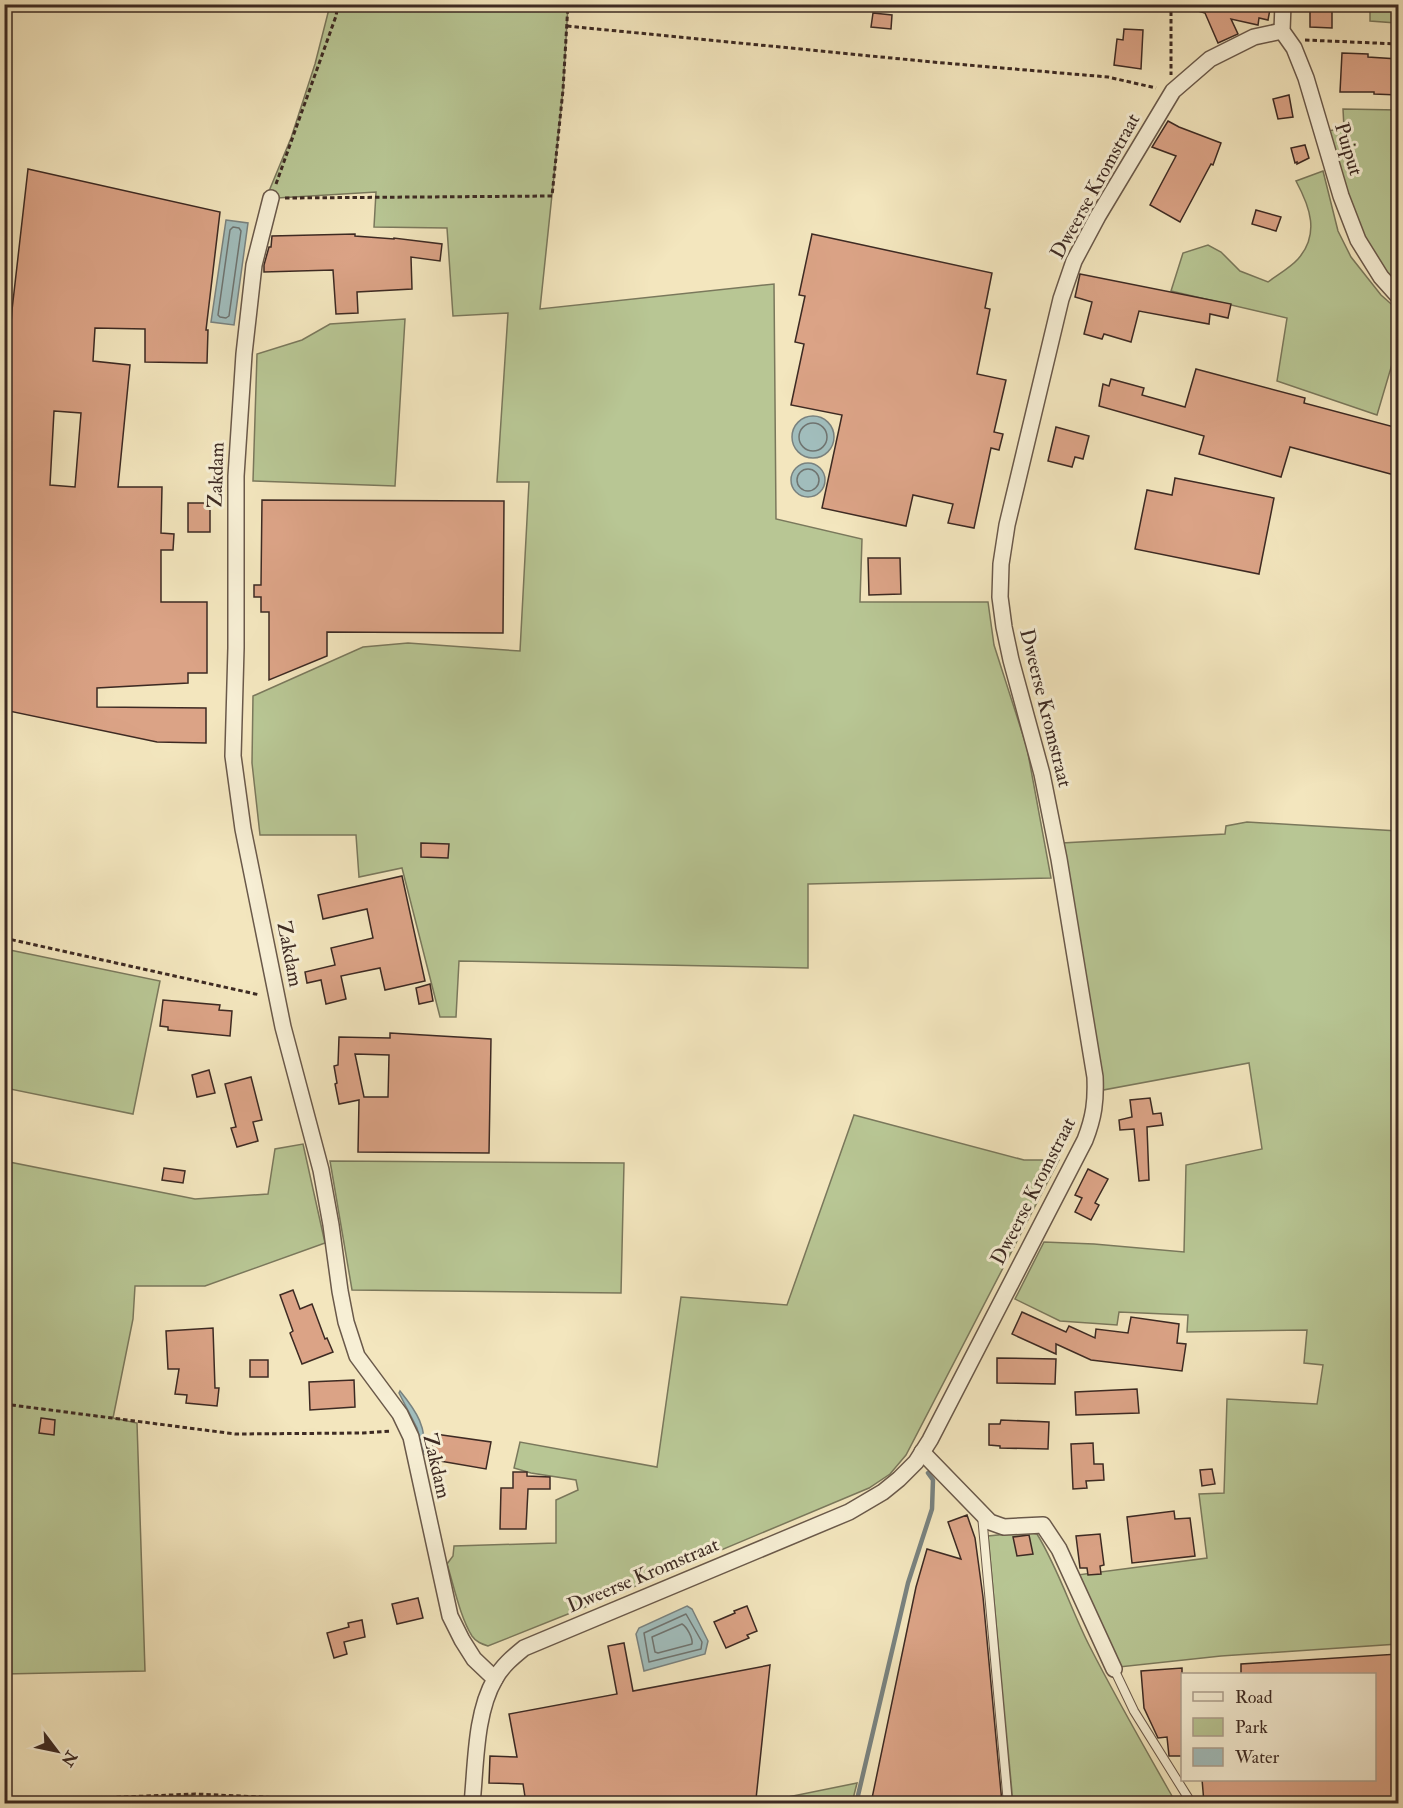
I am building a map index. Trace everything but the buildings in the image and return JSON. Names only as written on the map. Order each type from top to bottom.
[{"type":"street","name":"Puiput","points":[[1283,4],[1285,35],[1294,48],[1306,78],[1341,196],[1358,240],[1381,276],[1398,296]]},
{"type":"street","name":"Dweerse Kromstraat","points":[[472,1803],[479,1728],[485,1701],[495,1679],[507,1662],[524,1648],[849,1512],[884,1492],[915,1462],[930,1440],[1085,1140],[1092,1122],[1096,1100],[1093,1065],[1059,860],[1042,774],[1004,627],[1000,597],[1001,564],[1007,525],[1061,299],[1074,261],[1098,216],[1173,91],[1210,59],[1254,38],[1285,35]]},
{"type":"street","name":"Zakdam","points":[[271,198],[254,265],[243,365],[236,476],[236,648],[233,756],[243,829],[283,1027],[321,1170],[332,1225],[340,1291],[350,1334],[357,1356],[400,1414],[411,1437],[450,1616],[474,1659],[495,1679]]},
{"type":"street","points":[[922,1452],[990,1522],[1004,1527],[1043,1525],[1059,1549],[1114,1669]]},
{"type":"lane","points":[[982,1514],[1008,1803]]},
{"type":"lane","points":[[1114,1669],[1134,1711],[1192,1803]]},
{"type":"path","points":[[338,4],[336,16],[271,198],[552,196],[563,90],[568,4]]},
{"type":"path","points":[[567,26],[1108,77],[1173,91],[1170,67],[1171,4]]},
{"type":"path","points":[[1285,35],[1398,44]]},
{"type":"path","points":[[4,938],[277,998]]},
{"type":"path","points":[[4,1404],[235,1434],[363,1433],[407,1430]]},
{"type":"path","points":[[4,1802],[195,1794],[419,1803]]},
{"type":"green space","points":[[330,5],[568,5],[563,90],[540,309],[774,284],[776,519],[862,539],[860,602],[988,602],[994,645],[1027,748],[1051,878],[808,884],[808,968],[459,961],[456,1017],[440,1017],[402,868],[359,877],[356,835],[260,835],[252,763],[253,696],[363,647],[408,643],[520,651],[529,482],[497,482],[508,313],[453,316],[447,228],[374,227],[376,192],[277,198],[267,196],[291,138],[315,64]]},
{"type":"green space","points":[[1370,5],[1398,5],[1398,45],[1394,45],[1396,23],[1370,21]]},
{"type":"green space","points":[[1343,109],[1398,110],[1398,288],[1380,264],[1358,224],[1328,131],[1344,128]]},
{"type":"green space","points":[[1323,171],[1338,231],[1351,257],[1381,295],[1398,310],[1398,344],[1377,415],[1277,381],[1287,318],[1171,291],[1183,253],[1208,245],[1221,252],[1240,271],[1268,282],[1291,265],[1305,250],[1311,230],[1309,211],[1296,181]]},
{"type":"green space","points":[[405,319],[395,486],[253,481],[257,354],[302,340],[330,324]]},
{"type":"green space","points":[[1247,822],[1398,831],[1398,1644],[1221,1656],[1119,1667],[1077,1575],[1207,1558],[1199,1494],[1224,1493],[1227,1399],[1317,1404],[1323,1365],[1304,1363],[1307,1330],[1187,1332],[1188,1315],[1119,1312],[1117,1325],[1060,1321],[1015,1299],[1044,1242],[1184,1252],[1186,1165],[1262,1149],[1249,1063],[1103,1090],[1062,843],[1225,834],[1226,826]]},
{"type":"green space","points":[[5,949],[160,981],[133,1114],[5,1088]]},
{"type":"green space","points":[[854,1115],[1024,1160],[1059,1160],[906,1455],[890,1474],[869,1488],[488,1646],[477,1641],[464,1620],[447,1564],[453,1556],[454,1546],[556,1543],[556,1500],[578,1490],[576,1480],[514,1468],[520,1442],[657,1467],[681,1297],[787,1305]]},
{"type":"green space","points":[[303,1144],[325,1243],[205,1286],[135,1286],[133,1319],[113,1418],[137,1423],[145,1671],[5,1674],[4,1161],[195,1199],[268,1194],[275,1149]]},
{"type":"green space","points":[[330,1161],[624,1163],[621,1293],[352,1290]]},
{"type":"green space","points":[[1027,1532],[1037,1534],[1045,1548],[1090,1647],[1176,1803],[1013,1803],[988,1536]]},
{"type":"green space","points":[[857,1783],[852,1803],[758,1803]]},
{"type":"green space","points":[[192,1795],[193,1803],[54,1803]]},
{"type":"water","points":[[226,220],[248,223],[234,325],[211,322]]},
{"type":"water","points":[[813,416],[828,422],[834,437],[828,452],[813,458],[798,452],[792,437],[798,422]]},
{"type":"water","points":[[808,463],[820,468],[825,480],[820,492],[808,497],[796,492],[791,480],[796,468]]},
{"type":"water","points":[[400,1391],[420,1420],[424,1436],[424,1455],[417,1428]]},
{"type":"water","points":[[687,1606],[692,1609],[708,1641],[705,1654],[644,1671],[636,1634],[639,1628]]},
{"type":"waterway","points":[[856,1804],[908,1583],[932,1509],[933,1480],[928,1473]]}]
